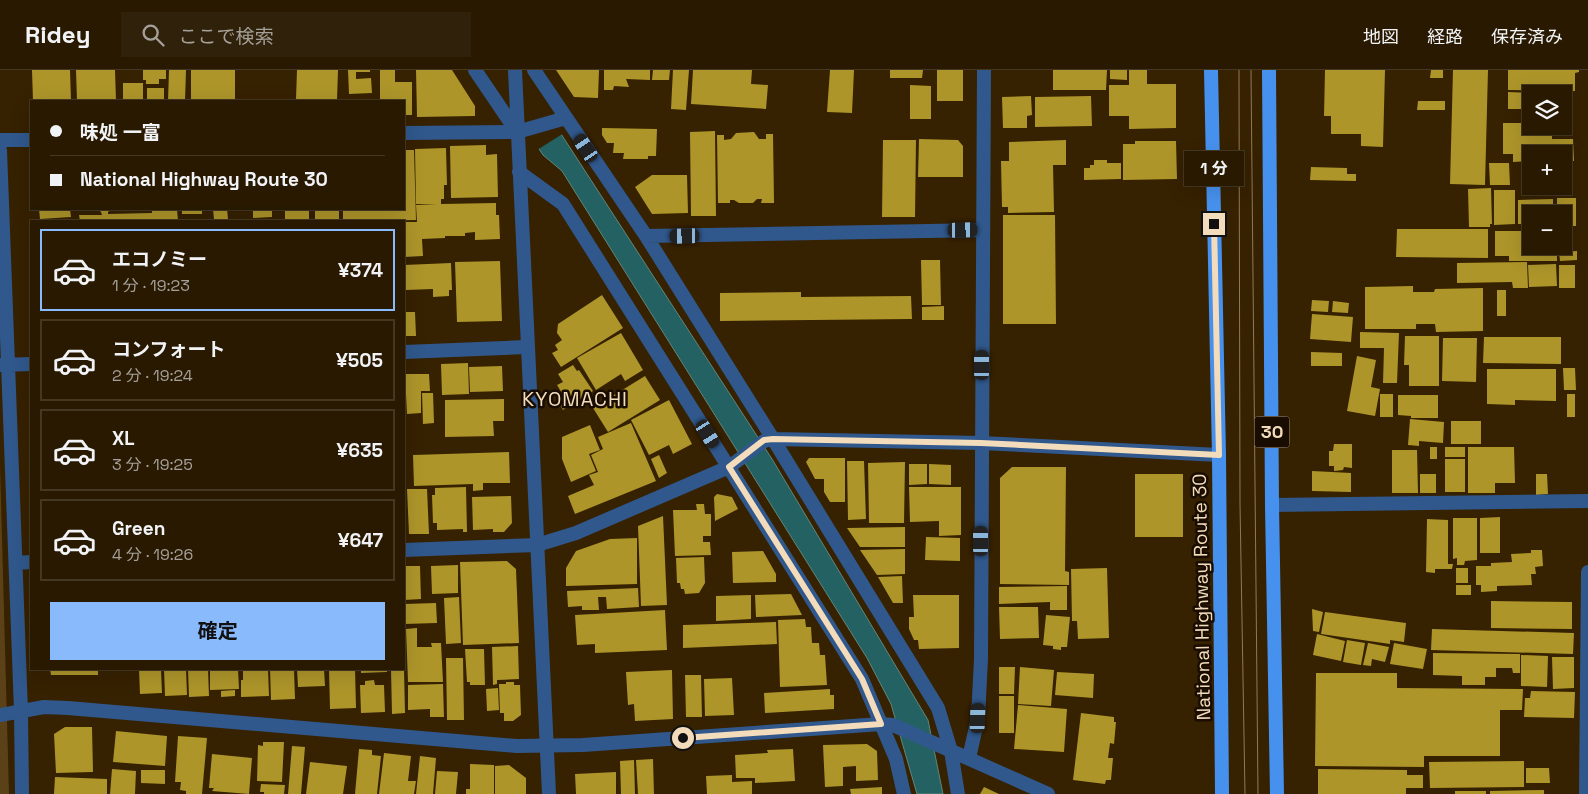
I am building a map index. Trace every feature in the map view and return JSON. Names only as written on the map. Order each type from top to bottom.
[{"type":"highway","name":"National Highway Route 30","points":[[1211,70],[1219,455],[1222,794]]},
{"type":"highway","name":"30","points":[[1269,70],[1272,505],[1277,794]]},
{"type":"street","points":[[475,70],[521,130]]},
{"type":"street","points":[[515,70],[516,113],[521,130],[519,172],[549,794]]},
{"type":"street","points":[[534,70],[646,236],[769,440],[938,708],[951,751],[958,794]]},
{"type":"street","points":[[969,758],[978,718],[980,658],[984,70]]},
{"type":"street","points":[[405,134],[521,130],[566,118]]},
{"type":"street","points":[[0,140],[30,140]]},
{"type":"street","points":[[0,150],[4,365],[16,562],[22,794]]},
{"type":"street","points":[[519,172],[563,204],[734,464],[887,724],[904,794]]},
{"type":"street","points":[[646,236],[983,230]]},
{"type":"street","points":[[405,352],[528,347]]},
{"type":"street","points":[[4,365],[30,364]]},
{"type":"street","points":[[405,550],[537,545],[576,533],[734,464],[769,440],[981,443],[1219,455]]},
{"type":"street","points":[[1272,505],[1588,501]]},
{"type":"street","points":[[16,562],[30,562]]},
{"type":"street","points":[[1586,794],[1588,572]]},
{"type":"street","points":[[0,715],[44,707],[68,708],[508,745],[546,746],[887,724],[935,743],[1048,794]]},
{"type":"shaded area","points":[[0,465],[9,794],[0,794]]},
{"type":"water","points":[[487,70],[522,70],[563,137],[772,459],[928,720],[943,794],[917,794],[891,704],[867,658],[562,171],[543,155]]},
{"type":"pier","points":[[485,70],[523,70],[564,133],[537,150]]},
{"type":"building","points":[[32,70],[70,70],[71,100],[33,100]]},
{"type":"building","points":[[76,70],[115,70],[116,100],[77,100]]},
{"type":"building","points":[[143,70],[166,70],[166,79],[159,79],[159,84],[146,84],[146,80],[143,80]]},
{"type":"building","points":[[169,70],[186,70],[185,100],[168,100]]},
{"type":"building","points":[[191,70],[235,70],[235,100],[191,100]]},
{"type":"building","points":[[297,70],[338,70],[337,100],[296,99]]},
{"type":"building","points":[[348,70],[370,70],[370,72],[356,72],[356,79],[371,78],[372,93],[349,94]]},
{"type":"building","points":[[380,70],[395,70],[395,82],[412,82],[412,115],[405,115],[405,100],[380,100]]},
{"type":"building","points":[[416,70],[452,70],[475,106],[475,116],[417,117]]},
{"type":"building","points":[[556,70],[599,70],[598,98],[574,97]]},
{"type":"building","points":[[604,70],[650,70],[650,80],[626,79],[629,87],[614,86],[613,90],[604,90]]},
{"type":"building","points":[[653,70],[670,70],[669,80],[652,80]]},
{"type":"building","points":[[673,70],[689,70],[686,110],[671,109]]},
{"type":"building","points":[[693,70],[752,70],[751,84],[768,85],[766,109],[691,104]]},
{"type":"building","points":[[830,70],[854,70],[852,113],[827,112]]},
{"type":"building","points":[[890,70],[923,70],[922,78],[890,78]]},
{"type":"building","points":[[937,70],[963,70],[963,101],[937,101]]},
{"type":"building","points":[[1053,70],[1107,70],[1106,90],[1053,90]]},
{"type":"building","points":[[1110,70],[1127,70],[1127,80],[1110,79]]},
{"type":"building","points":[[1129,70],[1147,70],[1147,84],[1176,84],[1176,128],[1129,129],[1129,116],[1109,116],[1109,85],[1129,85]]},
{"type":"building","points":[[1325,70],[1385,70],[1383,147],[1361,146],[1361,134],[1331,134],[1331,116],[1324,116]]},
{"type":"building","points":[[1431,70],[1443,70],[1443,78],[1430,78]]},
{"type":"building","points":[[1453,70],[1488,70],[1485,185],[1450,184]]},
{"type":"building","points":[[1508,70],[1579,70],[1579,72],[1575,73],[1575,91],[1572,91],[1572,85],[1522,85],[1522,90],[1508,90]]},
{"type":"building","points":[[123,83],[143,83],[143,100],[123,100]]},
{"type":"building","points":[[910,85],[931,86],[931,119],[910,119]]},
{"type":"building","points":[[147,88],[164,88],[164,100],[147,100]]},
{"type":"building","points":[[1508,92],[1522,93],[1522,109],[1508,109]]},
{"type":"building","points":[[1031,96],[1032,115],[1027,116],[1027,128],[1003,128],[1002,97]]},
{"type":"building","points":[[1091,96],[1092,126],[1035,127],[1035,97]]},
{"type":"building","points":[[1418,101],[1445,101],[1445,110],[1417,110]]},
{"type":"building","points":[[1503,123],[1522,123],[1522,135],[1552,135],[1552,139],[1573,139],[1574,161],[1572,161],[1572,145],[1522,145],[1522,162],[1513,162],[1513,154],[1503,154]]},
{"type":"building","points":[[602,128],[657,129],[656,156],[648,156],[648,159],[623,159],[624,153],[613,153],[614,143],[607,143],[602,135]]},
{"type":"building","points":[[715,131],[716,216],[691,216],[690,132]]},
{"type":"building","points":[[754,132],[759,139],[766,139],[766,134],[773,134],[774,203],[761,203],[762,199],[757,199],[753,203],[739,203],[730,200],[730,203],[718,203],[717,135],[724,135],[724,140],[731,139],[736,133]]},
{"type":"building","points":[[919,139],[958,140],[963,146],[963,177],[918,177]]},
{"type":"building","points":[[883,140],[916,140],[915,217],[882,217]]},
{"type":"building","points":[[1066,140],[1066,165],[1053,165],[1054,212],[1008,213],[1008,207],[1002,207],[1001,161],[1009,161],[1009,142]]},
{"type":"building","points":[[1135,141],[1176,141],[1177,179],[1123,180],[1123,144],[1135,144]]},
{"type":"building","points":[[486,145],[486,155],[497,154],[498,197],[451,198],[450,146]]},
{"type":"building","points":[[446,148],[447,185],[444,185],[444,199],[441,199],[441,204],[496,203],[496,215],[499,215],[500,239],[475,240],[475,232],[465,233],[465,236],[422,239],[423,256],[405,257],[405,222],[417,222],[416,205],[437,205],[416,204],[415,149]]},
{"type":"building","points":[[405,150],[414,150],[416,220],[343,220],[343,211],[405,210]]},
{"type":"building","points":[[1094,160],[1107,160],[1107,163],[1121,163],[1121,179],[1084,180],[1084,168],[1090,168],[1090,165],[1094,165]]},
{"type":"building","points":[[1489,163],[1509,163],[1510,185],[1490,185]]},
{"type":"building","points":[[1311,167],[1347,168],[1347,174],[1356,174],[1356,181],[1310,180]]},
{"type":"building","points":[[652,175],[687,175],[688,213],[652,214],[635,187]]},
{"type":"building","points":[[1491,188],[1492,224],[1490,224],[1490,227],[1469,227],[1468,189]]},
{"type":"building","points":[[1494,190],[1515,190],[1515,224],[1494,225]]},
{"type":"building","points":[[1557,198],[1576,198],[1576,226],[1572,226],[1572,205],[1557,205]]},
{"type":"building","points":[[1553,199],[1553,205],[1522,205],[1522,224],[1518,224],[1518,200]]},
{"type":"building","points":[[39,210],[70,210],[71,217],[40,219]]},
{"type":"building","points":[[99,210],[111,210],[108,214],[152,213],[152,210],[177,210],[178,220],[80,220],[79,215],[102,215]]},
{"type":"building","points":[[182,210],[202,210],[202,214],[182,214]]},
{"type":"building","points":[[213,210],[227,210],[228,219],[214,219]]},
{"type":"building","points":[[253,210],[272,210],[272,217],[253,218]]},
{"type":"building","points":[[285,210],[309,210],[309,220],[285,220]]},
{"type":"building","points":[[315,210],[339,210],[339,220],[315,220]]},
{"type":"building","points":[[1003,215],[1055,215],[1056,324],[1003,324]]},
{"type":"building","points":[[1397,229],[1488,229],[1488,258],[1396,257]]},
{"type":"building","points":[[1495,231],[1522,231],[1522,255],[1557,255],[1557,261],[1509,261],[1509,256],[1495,256]]},
{"type":"building","points":[[1572,251],[1577,251],[1577,260],[1560,261],[1559,255],[1572,255]]},
{"type":"building","points":[[921,260],[940,260],[941,305],[922,305]]},
{"type":"building","points":[[500,261],[502,321],[457,322],[455,262]]},
{"type":"building","points":[[1527,262],[1528,288],[1513,288],[1512,282],[1457,283],[1457,263]]},
{"type":"building","points":[[451,263],[452,290],[449,290],[449,296],[433,297],[433,289],[406,290],[405,294],[405,265]]},
{"type":"building","points":[[1556,264],[1557,286],[1529,287],[1528,265]]},
{"type":"building","points":[[1559,265],[1575,265],[1575,288],[1559,288]]},
{"type":"building","points":[[1413,286],[1413,292],[1434,292],[1435,289],[1483,288],[1483,331],[1436,332],[1435,324],[1416,324],[1416,329],[1365,329],[1365,287]]},
{"type":"building","points":[[1497,290],[1506,290],[1506,316],[1497,316]]},
{"type":"building","points":[[801,292],[801,297],[911,296],[912,319],[720,321],[720,293]]},
{"type":"building","points":[[602,295],[623,328],[561,367],[552,353],[558,350],[555,345],[562,340],[557,333],[558,324]]},
{"type":"building","points":[[1312,300],[1329,301],[1328,312],[1311,311]]},
{"type":"building","points":[[1333,301],[1349,303],[1348,313],[1332,312]]},
{"type":"building","points":[[944,306],[944,320],[922,320],[922,307]]},
{"type":"building","points":[[405,312],[415,312],[416,336],[405,336]]},
{"type":"building","points":[[1312,314],[1353,317],[1351,342],[1310,339]]},
{"type":"building","points":[[1360,332],[1399,333],[1397,383],[1383,383],[1384,348],[1360,348]]},
{"type":"building","points":[[621,333],[643,370],[625,381],[621,374],[596,390],[577,358]]},
{"type":"building","points":[[1405,336],[1439,336],[1439,386],[1409,386],[1409,365],[1404,365]]},
{"type":"building","points":[[1484,337],[1561,337],[1561,364],[1483,363]]},
{"type":"building","points":[[1443,338],[1477,338],[1476,382],[1442,381]]},
{"type":"building","points":[[1311,352],[1342,353],[1342,366],[1311,366]]},
{"type":"building","points":[[1357,356],[1376,360],[1371,387],[1380,389],[1375,416],[1347,411]]},
{"type":"building","points":[[468,363],[469,394],[442,395],[441,364]]},
{"type":"building","points":[[573,365],[577,371],[579,370],[593,391],[563,410],[558,402],[565,398],[557,385],[563,382],[558,374]]},
{"type":"building","points":[[502,366],[503,391],[470,392],[469,367]]},
{"type":"building","points":[[1563,368],[1575,368],[1576,390],[1564,390]]},
{"type":"building","points":[[1487,369],[1556,369],[1556,401],[1515,400],[1515,405],[1487,404]]},
{"type":"building","points":[[405,374],[429,374],[430,391],[421,391],[421,413],[407,414]]},
{"type":"building","points":[[645,376],[660,400],[608,432],[593,408]]},
{"type":"building","points":[[422,393],[433,393],[434,423],[423,424]]},
{"type":"building","points":[[1380,394],[1393,394],[1393,417],[1380,417]]},
{"type":"building","points":[[1567,394],[1575,394],[1575,417],[1567,417]]},
{"type":"building","points":[[1398,395],[1438,395],[1438,418],[1411,418],[1411,416],[1398,415]]},
{"type":"building","points":[[504,399],[504,421],[493,421],[494,436],[445,437],[445,400]]},
{"type":"building","points":[[669,400],[692,444],[673,454],[669,445],[649,455],[631,420]]},
{"type":"building","points":[[1410,419],[1444,422],[1443,443],[1419,441],[1419,446],[1408,445]]},
{"type":"building","points":[[1451,421],[1481,421],[1481,444],[1451,444]]},
{"type":"building","points":[[631,423],[656,481],[575,514],[568,496],[594,485],[589,475],[598,472],[591,455],[603,449],[598,437]]},
{"type":"building","points":[[590,425],[600,450],[589,454],[596,471],[571,482],[562,459],[562,437]]},
{"type":"building","points":[[1334,444],[1352,444],[1352,468],[1344,467],[1343,470],[1334,471],[1334,466],[1329,466],[1329,451],[1333,451]]},
{"type":"building","points":[[1430,447],[1437,447],[1437,459],[1430,459]]},
{"type":"building","points":[[1445,447],[1465,447],[1465,457],[1445,457]]},
{"type":"building","points":[[1468,447],[1514,447],[1515,483],[1495,483],[1495,493],[1468,493]]},
{"type":"building","points":[[1392,450],[1417,450],[1418,493],[1392,493]]},
{"type":"building","points":[[509,452],[510,483],[483,483],[483,490],[473,491],[473,484],[414,486],[413,455]]},
{"type":"building","points":[[659,455],[667,473],[659,478],[651,459]]},
{"type":"building","points":[[809,458],[845,458],[845,502],[830,502],[824,492],[824,479],[815,479],[806,462]]},
{"type":"building","points":[[1445,459],[1465,459],[1465,492],[1445,492]]},
{"type":"building","points":[[847,461],[864,461],[866,519],[848,520]]},
{"type":"building","points":[[905,462],[904,523],[869,523],[868,463]]},
{"type":"building","points":[[909,464],[927,464],[927,484],[909,485]]},
{"type":"building","points":[[929,464],[951,465],[951,485],[929,484]]},
{"type":"building","points":[[1012,467],[1066,467],[1065,571],[1069,572],[1069,585],[1000,584],[1000,478]]},
{"type":"building","points":[[1312,471],[1351,473],[1351,492],[1312,491]]},
{"type":"building","points":[[1135,474],[1183,474],[1183,537],[1135,537]]},
{"type":"building","points":[[1420,474],[1436,474],[1436,493],[1420,493]]},
{"type":"building","points":[[1536,474],[1547,474],[1548,494],[1536,495]]},
{"type":"building","points":[[466,487],[467,532],[463,532],[463,529],[437,530],[437,523],[433,523],[432,495],[435,495],[435,488]]},
{"type":"building","points":[[909,487],[961,487],[961,535],[939,536],[939,521],[910,522]]},
{"type":"building","points":[[407,489],[427,489],[429,534],[409,534]]},
{"type":"building","points":[[717,494],[732,497],[738,509],[715,521],[714,497]]},
{"type":"building","points":[[511,496],[512,523],[504,532],[493,532],[493,529],[473,530],[472,497]]},
{"type":"building","points":[[696,504],[704,504],[705,514],[711,514],[711,536],[703,536],[703,542],[710,542],[711,555],[675,556],[673,510],[697,510]]},
{"type":"building","points":[[663,516],[667,605],[641,606],[638,526]]},
{"type":"building","points":[[1500,517],[1500,553],[1480,553],[1480,518]]},
{"type":"building","points":[[1453,518],[1477,518],[1477,560],[1465,561],[1464,565],[1457,565],[1457,558],[1453,559]]},
{"type":"building","points":[[1427,519],[1448,520],[1448,564],[1453,564],[1452,569],[1435,569],[1435,573],[1426,572]]},
{"type":"building","points":[[905,527],[905,547],[860,547],[847,528]]},
{"type":"building","points":[[926,537],[960,538],[960,561],[925,560]]},
{"type":"building","points":[[637,538],[637,584],[566,586],[566,568],[576,551],[610,539]]},
{"type":"building","points":[[905,549],[905,574],[877,575],[860,550]]},
{"type":"building","points":[[1531,550],[1542,550],[1543,566],[1535,567],[1536,574],[1531,574],[1532,585],[1497,586],[1497,591],[1481,592],[1481,585],[1476,585],[1476,566],[1491,566],[1491,563],[1512,562],[1511,554],[1531,553]]},
{"type":"building","points":[[763,551],[776,574],[776,582],[733,583],[732,552]]},
{"type":"building","points":[[704,557],[705,583],[699,593],[685,594],[684,589],[681,589],[680,583],[677,583],[676,558]]},
{"type":"building","points":[[507,561],[516,569],[519,643],[463,645],[460,562]]},
{"type":"building","points":[[458,565],[458,593],[432,594],[431,566]]},
{"type":"building","points":[[405,566],[420,566],[421,599],[405,600]]},
{"type":"building","points":[[1107,568],[1109,638],[1078,639],[1077,621],[1072,621],[1071,569]]},
{"type":"building","points":[[1456,568],[1468,568],[1468,583],[1456,583]]},
{"type":"building","points":[[902,576],[903,603],[893,603],[878,577]]},
{"type":"building","points":[[1456,585],[1471,585],[1471,595],[1456,595]]},
{"type":"building","points":[[1067,586],[1067,610],[1050,610],[1050,602],[999,604],[999,587]]},
{"type":"building","points":[[638,588],[639,607],[607,609],[606,597],[598,597],[599,610],[582,610],[582,606],[568,607],[567,591]]},
{"type":"building","points":[[791,594],[802,615],[756,617],[755,595]]},
{"type":"building","points":[[751,595],[751,619],[716,621],[716,596]]},
{"type":"building","points":[[913,595],[959,595],[959,648],[919,649],[918,640],[914,640],[909,629],[909,617],[914,617]]},
{"type":"building","points":[[459,597],[461,643],[446,644],[444,598]]},
{"type":"building","points":[[1491,601],[1572,602],[1572,629],[1491,628]]},
{"type":"building","points":[[436,603],[437,623],[405,624],[405,604]]},
{"type":"building","points":[[999,607],[1038,607],[1039,638],[1000,639]]},
{"type":"building","points":[[1312,609],[1323,612],[1319,632],[1313,631]]},
{"type":"building","points":[[665,610],[667,650],[595,653],[595,644],[577,645],[575,615]]},
{"type":"building","points":[[1325,612],[1406,623],[1404,642],[1390,640],[1390,644],[1321,634]]},
{"type":"building","points":[[1046,615],[1070,617],[1067,647],[1061,647],[1061,650],[1053,649],[1053,646],[1043,645]]},
{"type":"building","points":[[805,619],[806,627],[811,627],[812,643],[819,643],[820,655],[825,655],[827,685],[780,687],[778,620]]},
{"type":"building","points":[[776,622],[777,644],[683,648],[683,625]]},
{"type":"building","points":[[417,628],[417,647],[432,647],[431,643],[441,643],[443,682],[408,682],[406,629]]},
{"type":"building","points":[[1432,629],[1574,633],[1573,654],[1431,650]]},
{"type":"building","points":[[1317,634],[1345,641],[1341,661],[1313,655]]},
{"type":"building","points":[[1347,640],[1365,643],[1361,665],[1343,662]]},
{"type":"building","points":[[1368,643],[1389,647],[1385,662],[1372,659],[1371,666],[1363,665]]},
{"type":"building","points":[[1394,643],[1427,649],[1423,669],[1390,664]]},
{"type":"building","points":[[518,646],[519,679],[497,680],[497,684],[493,685],[492,647]]},
{"type":"building","points":[[465,649],[484,649],[485,685],[470,685],[470,682],[467,682]]},
{"type":"building","points":[[1433,653],[1520,654],[1520,673],[1513,673],[1512,668],[1496,668],[1496,677],[1485,677],[1485,685],[1462,685],[1462,676],[1433,675]]},
{"type":"building","points":[[1521,655],[1548,656],[1547,687],[1521,686]]},
{"type":"building","points":[[1552,657],[1574,657],[1574,688],[1553,689]]},
{"type":"building","points":[[446,658],[463,658],[464,720],[447,720]]},
{"type":"building","points":[[999,667],[1015,667],[1014,694],[999,694]]},
{"type":"building","points":[[1020,667],[1054,670],[1051,706],[1018,704]]},
{"type":"building","points":[[50,670],[98,670],[98,675],[51,675]]},
{"type":"building","points":[[139,670],[161,670],[162,693],[140,694]]},
{"type":"building","points":[[164,670],[186,670],[187,695],[165,696]]},
{"type":"building","points":[[188,670],[208,670],[209,696],[189,697]]},
{"type":"building","points":[[210,670],[238,670],[239,689],[210,690]]},
{"type":"building","points":[[243,670],[268,670],[269,696],[241,697],[241,680],[243,680]]},
{"type":"building","points":[[270,670],[294,670],[295,699],[271,700]]},
{"type":"building","points":[[297,670],[324,670],[325,686],[298,687]]},
{"type":"building","points":[[329,670],[355,670],[356,708],[330,709]]},
{"type":"building","points":[[361,670],[387,670],[387,672],[361,673]]},
{"type":"building","points":[[391,670],[404,670],[405,713],[392,714]]},
{"type":"building","points":[[672,670],[673,719],[635,721],[634,704],[628,705],[626,672]]},
{"type":"building","points":[[1057,672],[1094,674],[1093,698],[1055,695]]},
{"type":"building","points":[[1316,673],[1397,673],[1397,688],[1523,689],[1522,710],[1500,710],[1500,756],[1424,756],[1424,767],[1315,766]]},
{"type":"building","points":[[685,675],[701,675],[702,717],[686,717]]},
{"type":"building","points":[[732,678],[734,715],[705,716],[704,679]]},
{"type":"building","points":[[374,680],[375,685],[384,685],[385,712],[361,713],[360,685],[365,685],[365,681]]},
{"type":"building","points":[[506,682],[514,682],[514,685],[520,685],[521,715],[513,721],[504,721],[504,713],[500,713],[499,684],[506,684]]},
{"type":"building","points":[[443,684],[444,717],[430,717],[430,709],[408,710],[408,685]]},
{"type":"building","points":[[498,688],[499,710],[487,711],[486,689]]},
{"type":"building","points":[[830,689],[830,695],[834,695],[834,709],[765,713],[764,693]]},
{"type":"building","points":[[235,690],[235,696],[221,697],[221,691]]},
{"type":"building","points":[[1531,691],[1575,692],[1574,718],[1524,717],[1525,698],[1530,698]]},
{"type":"building","points":[[999,696],[1014,696],[1014,733],[999,733]]},
{"type":"building","points":[[1018,705],[1067,709],[1064,752],[1014,749]]},
{"type":"building","points":[[1081,713],[1114,717],[1114,722],[1116,722],[1114,744],[1110,743],[1108,758],[1113,758],[1111,780],[1106,780],[1105,784],[1073,780]]},
{"type":"building","points":[[65,727],[92,727],[93,772],[56,773],[54,734]]},
{"type":"building","points":[[116,731],[167,736],[165,766],[113,762]]},
{"type":"building","points":[[178,736],[207,738],[202,794],[186,794],[186,791],[180,790],[181,782],[175,782]]},
{"type":"building","points":[[263,742],[284,742],[282,782],[257,781],[258,745],[263,746]]},
{"type":"building","points":[[867,744],[877,751],[878,780],[856,781],[856,766],[843,767],[843,786],[825,787],[823,745]]},
{"type":"building","points":[[292,746],[305,747],[301,794],[288,794]]},
{"type":"building","points":[[359,749],[372,750],[372,755],[381,756],[377,794],[355,794]]},
{"type":"building","points":[[793,749],[795,781],[755,783],[755,778],[736,778],[735,755],[768,753],[767,750]]},
{"type":"building","points":[[384,753],[411,756],[408,781],[416,781],[414,794],[379,794]]},
{"type":"building","points":[[212,754],[252,758],[249,794],[212,791],[214,788],[209,788]]},
{"type":"building","points":[[420,756],[436,758],[433,794],[416,794]]},
{"type":"building","points":[[653,759],[654,794],[638,794],[636,760]]},
{"type":"building","points":[[634,760],[635,794],[621,794],[620,761]]},
{"type":"building","points":[[1524,761],[1524,787],[1430,788],[1429,762]]},
{"type":"building","points":[[310,762],[347,766],[343,794],[306,794]]},
{"type":"building","points":[[470,764],[494,765],[494,794],[466,794],[466,789],[470,789]]},
{"type":"building","points":[[509,765],[526,778],[526,794],[495,794],[495,766]]},
{"type":"building","points":[[1526,768],[1549,768],[1550,783],[1526,783]]},
{"type":"building","points":[[112,769],[136,771],[135,794],[110,794]]},
{"type":"building","points":[[1318,769],[1407,770],[1407,775],[1423,775],[1423,788],[1406,788],[1406,794],[1318,794]]},
{"type":"building","points":[[141,770],[165,770],[165,784],[141,783]]},
{"type":"building","points":[[437,771],[458,772],[456,794],[435,794]]},
{"type":"building","points":[[616,772],[616,794],[576,794],[575,774]]},
{"type":"building","points":[[732,775],[732,782],[752,781],[752,794],[707,794],[706,776]]},
{"type":"building","points":[[55,777],[107,779],[107,794],[54,794]]},
{"type":"building","points":[[261,784],[285,785],[284,794],[264,794],[264,792],[260,792]]},
{"type":"building","points":[[882,787],[882,794],[851,794],[850,789]]},
{"type":"building","points":[[984,787],[999,794],[980,794]]},
{"type":"building","points":[[1544,790],[1544,794],[1490,794],[1490,791]]},
{"type":"building","points":[[1455,791],[1486,791],[1486,794],[1455,794]]},
{"type":"tram line","points":[[1239,70],[1240,504],[1245,794]]},
{"type":"tram line","points":[[1251,70],[1258,794]]},
{"type":"district","name":"KYOMACHI","points":[[575,399]]},
{"type":"route","points":[[683,738],[881,724],[862,679],[729,467],[764,440],[981,443],[1219,455],[1214,224]]}]
